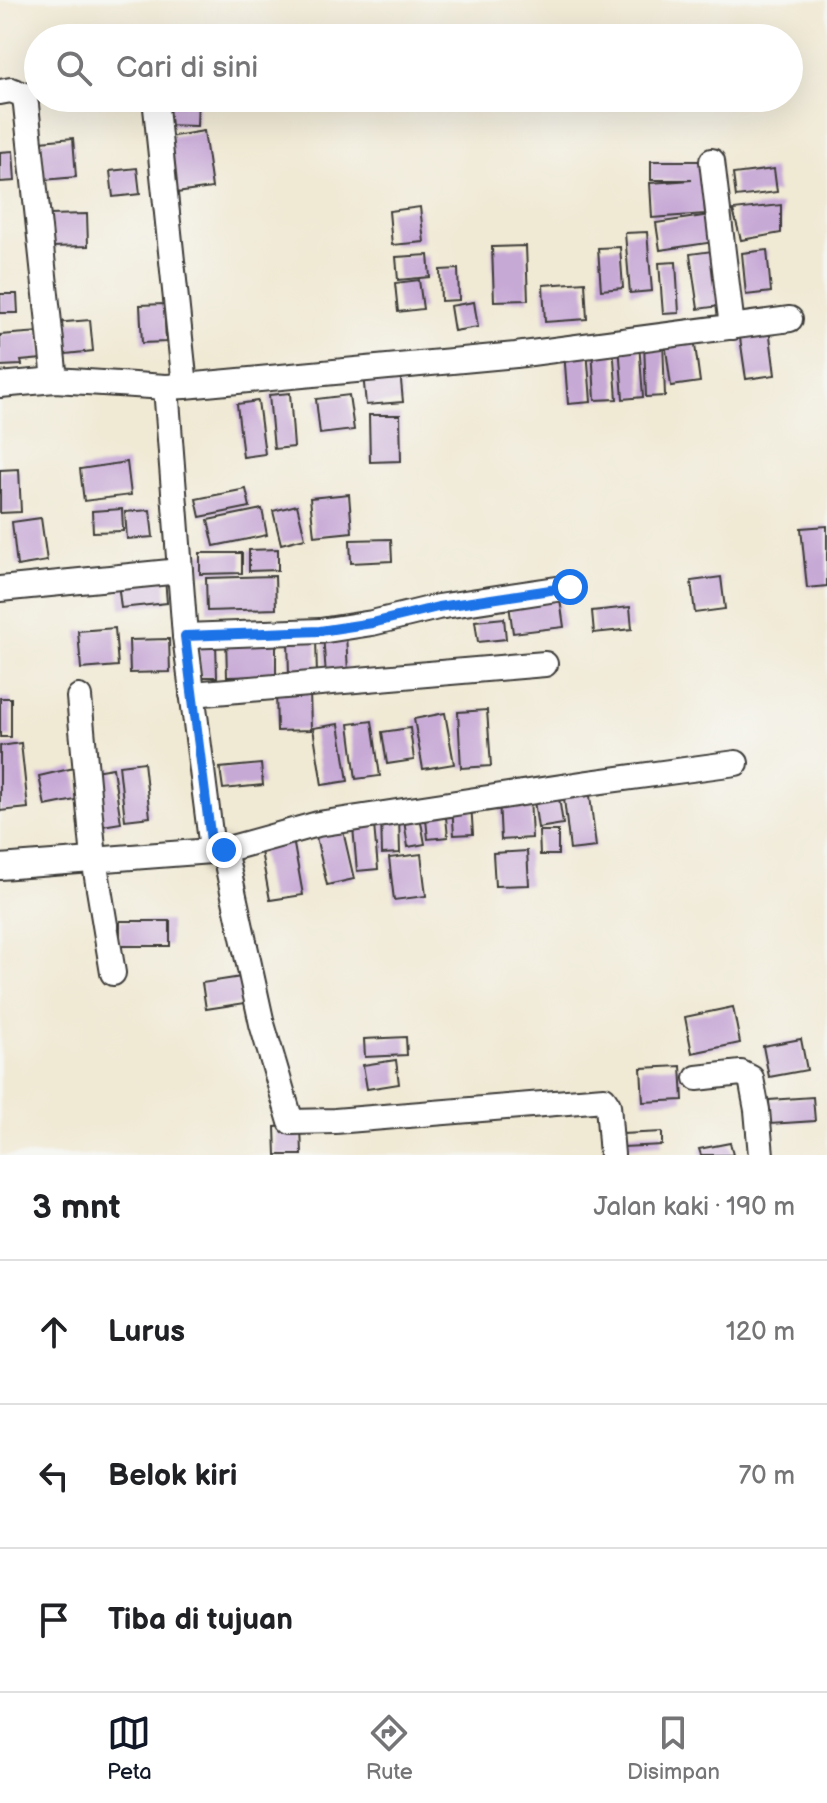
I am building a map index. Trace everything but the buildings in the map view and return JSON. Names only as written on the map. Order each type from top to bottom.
[{"type":"street","points":[[0,92],[11,90],[24,95]]},
{"type":"street","points":[[27,112],[55,380]]},
{"type":"street","points":[[156,112],[175,386],[180,571],[192,694],[218,850],[262,1024],[291,1122],[604,1099],[608,1105],[612,1155]]},
{"type":"street","points":[[712,161],[732,327]]},
{"type":"street","points":[[0,385],[55,380],[175,386],[516,355],[790,319]]},
{"type":"street","points":[[0,589],[180,571]]},
{"type":"street","points":[[185,636],[320,631],[372,623],[438,607],[570,587]]},
{"type":"street","points":[[192,694],[545,664]]},
{"type":"street","points":[[79,697],[94,859],[113,973]]},
{"type":"street","points":[[0,867],[218,850],[318,824],[736,763]]},
{"type":"street","points":[[697,1078],[741,1073],[751,1078],[761,1155]]},
{"type":"route","points":[[224,850],[212,849],[185,636],[320,631],[372,623],[438,607],[570,587]]}]
